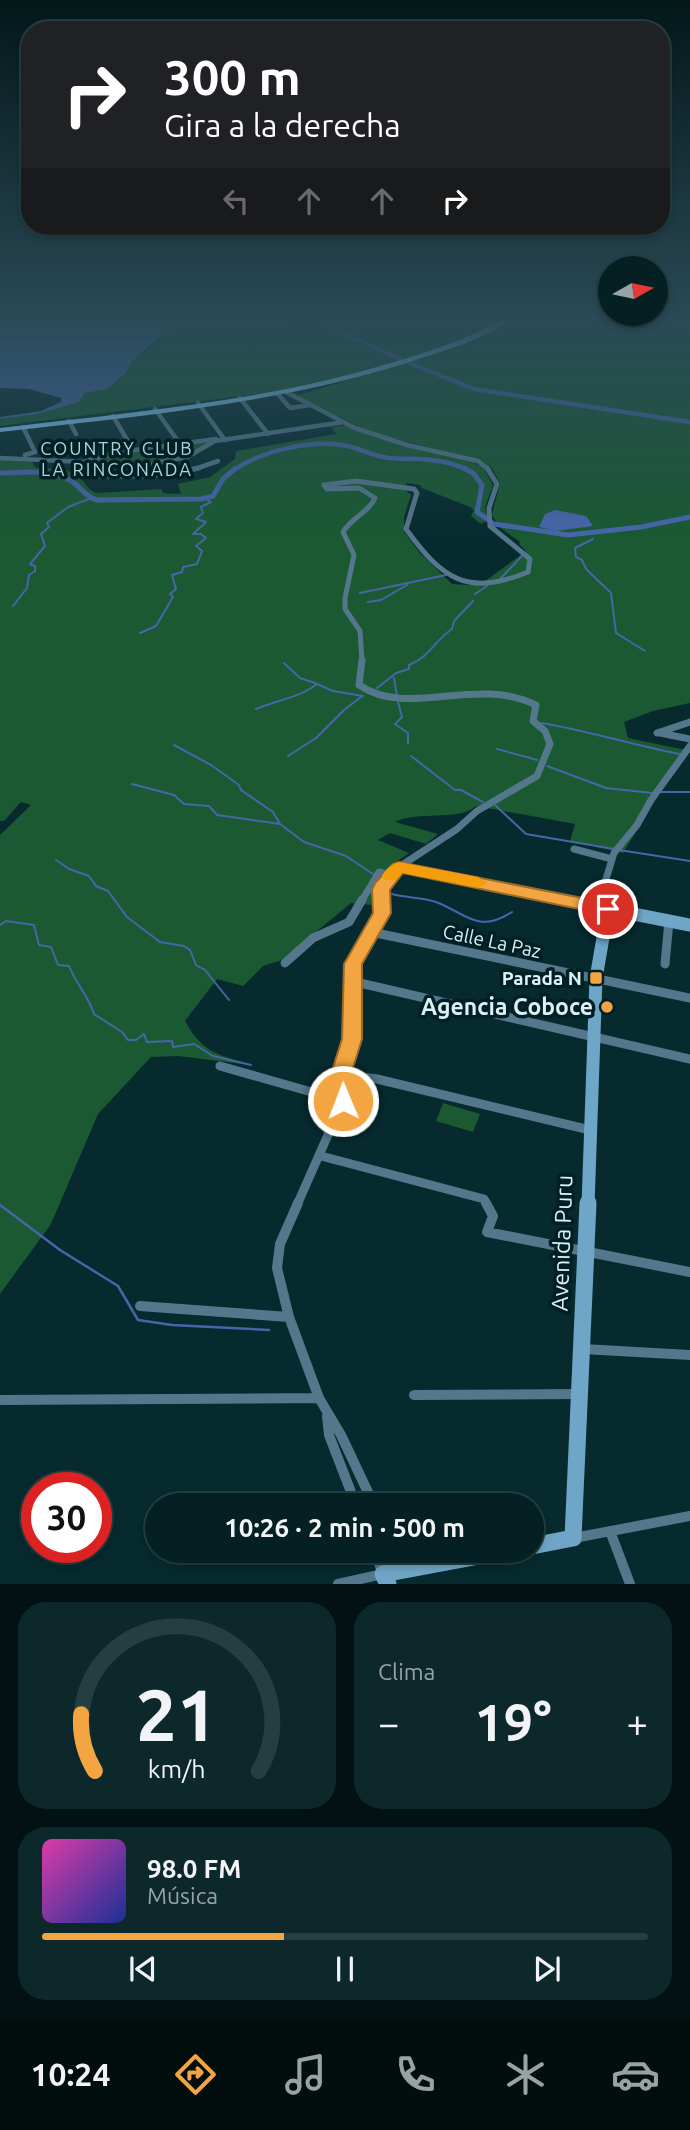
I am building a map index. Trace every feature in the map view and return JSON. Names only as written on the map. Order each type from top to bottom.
[{"type":"main road","points":[[282,393],[290,391]]},
{"type":"main road","points":[[0,428],[113,416],[291,391]]},
{"type":"main road","points":[[0,428],[156,410]]},
{"type":"street","points":[[282,393],[342,421],[407,445],[467,457],[486,467],[496,484],[489,508],[490,522],[525,554],[531,566],[528,572],[503,583],[463,583],[451,580],[406,528],[417,493],[414,489],[356,481],[323,486],[328,489],[345,486],[363,489],[375,498],[373,503],[348,523],[344,532],[353,549],[355,570],[346,593],[345,609],[362,635],[359,685],[362,689],[374,697],[396,699],[444,694],[501,694],[521,698],[536,705],[533,721],[549,737],[547,753],[537,776],[477,811],[437,843],[395,871],[381,890],[382,913],[353,964],[352,1039],[341,1074],[343,1101],[280,1244],[277,1268],[289,1317],[319,1398],[341,1435],[368,1493]]},
{"type":"street","points":[[282,393],[290,408],[310,405]]},
{"type":"street","points":[[241,399],[267,433]]},
{"type":"street","points":[[198,404],[224,439]]},
{"type":"street","points":[[156,410],[180,444]]},
{"type":"street","points":[[113,416],[133,450]]},
{"type":"street","points":[[69,421],[76,434]]},
{"type":"street","points":[[267,433],[335,425],[342,421]]},
{"type":"street","points":[[86,461],[133,450],[342,421]]},
{"type":"street","points":[[0,456],[34,454],[23,427]]},
{"type":"street","points":[[0,456],[114,465],[155,464],[191,455],[214,440]]},
{"type":"street","points":[[81,476],[161,475],[195,469],[218,461]]},
{"type":"street","points":[[155,464],[161,475]]},
{"type":"street","points":[[690,722],[657,733],[690,739]]},
{"type":"street","points":[[603,908],[612,859],[690,746]]},
{"type":"street","points":[[574,849],[612,859]]},
{"type":"street","points":[[285,963],[313,938],[349,922],[379,872],[395,871],[690,925]]},
{"type":"street","name":"Avenida Puru","points":[[573,1538],[582,1394],[596,978],[603,908]]},
{"type":"street","points":[[665,964],[669,921]]},
{"type":"street","name":"Calle La Paz","points":[[371,932],[690,998]]},
{"type":"street","points":[[352,981],[690,1059]]},
{"type":"street","points":[[220,1066],[343,1101]]},
{"type":"street","points":[[341,1074],[377,1079],[590,1130]]},
{"type":"street","points":[[321,1156],[484,1199],[493,1216],[487,1232],[690,1272]]},
{"type":"street","points":[[140,1306],[289,1317]]},
{"type":"street","points":[[583,1349],[690,1355]]},
{"type":"street","points":[[414,1395],[582,1394]]},
{"type":"street","points":[[0,1400],[319,1398]]},
{"type":"street","points":[[326,1412],[329,1435],[351,1493]]},
{"type":"street","points":[[544,1544],[690,1516]]},
{"type":"street","points":[[610,1531],[630,1584]]},
{"type":"street","points":[[338,1584],[407,1578],[463,1563]]},
{"type":"green space","points":[[283,391],[0,426],[0,419],[49,411],[84,392]]},
{"type":"green space","points":[[313,391],[690,391],[690,515],[628,527],[559,534],[594,534],[690,518],[690,703],[653,711],[624,722],[628,738],[686,750],[623,853],[570,841],[575,824],[476,806],[459,814],[415,817],[395,822],[438,834],[426,844],[390,833],[378,840],[409,853],[377,880],[372,905],[351,903],[282,960],[263,966],[243,986],[217,979],[185,1021],[198,1040],[212,1051],[251,1065],[178,1056],[151,1057],[98,1114],[51,1224],[0,1294],[0,835],[31,805],[21,802],[4,821],[0,821],[0,459],[32,461],[35,468],[56,468],[71,472],[97,493],[161,489],[163,493],[181,494],[178,484],[210,477],[235,459],[236,451],[336,434],[331,427],[346,425],[407,447],[466,459],[483,467],[493,485],[485,507],[488,520],[481,524],[471,516],[474,510],[470,507],[420,485],[407,483],[403,488],[411,495],[404,517],[404,532],[420,553],[452,584],[471,585],[484,582],[526,551],[520,542],[499,527],[492,515],[500,483],[492,468],[480,461],[373,433],[296,396]]},
{"type":"green space","points":[[212,442],[185,454],[153,463],[121,465],[92,458]]},
{"type":"green space","points":[[443,1103],[480,1114],[473,1132],[436,1121]]},
{"type":"water","points":[[36,391],[96,391],[84,393],[79,402],[37,414],[0,419],[41,411],[61,402],[61,398]]},
{"type":"water","points":[[555,510],[586,516],[593,526],[556,531],[539,527],[545,514]]},
{"type":"waterway","points":[[487,391],[690,422]]},
{"type":"waterway","points":[[234,470],[274,452],[320,444],[348,446],[384,457],[439,461],[467,470]]},
{"type":"waterway","points":[[0,473],[55,474],[71,481],[89,497],[97,500],[201,499],[213,496],[223,479],[236,468]]},
{"type":"waterway","points":[[464,468],[473,473],[482,485],[477,512],[494,524],[568,535],[641,527],[690,517]]},
{"type":"waterway","points":[[13,606],[27,588],[29,575],[35,571],[35,566],[30,564],[45,546],[41,534],[49,527],[47,523],[68,507],[89,499]]},
{"type":"waterway","points":[[140,633],[156,626],[173,597],[170,594],[176,589],[172,575],[182,572],[183,567],[197,564],[202,551],[196,546],[206,538],[201,534],[193,534],[206,522],[196,519],[203,513],[201,507],[211,502],[206,499]]},
{"type":"waterway","points":[[593,539],[575,548],[576,557],[582,560],[586,569],[611,593],[616,633],[645,651]]},
{"type":"waterway","points":[[500,579],[523,555]]},
{"type":"waterway","points":[[360,593],[446,575]]},
{"type":"waterway","points":[[368,602],[381,600],[407,585]]},
{"type":"waterway","points":[[475,594],[487,586]]},
{"type":"waterway","points":[[377,688],[396,673],[409,669],[409,665],[427,654],[452,629],[454,621],[473,601]]},
{"type":"waterway","points":[[284,663],[300,678],[315,683]]},
{"type":"waterway","points":[[394,678],[397,696]]},
{"type":"waterway","points":[[256,709],[295,696],[317,684],[333,691],[363,696]]},
{"type":"waterway","points":[[288,756],[316,738],[361,697]]},
{"type":"waterway","points":[[398,702],[402,717],[395,724],[408,733],[408,743]]},
{"type":"waterway","points":[[542,723],[679,754]]},
{"type":"waterway","points":[[174,745],[211,765],[239,785],[241,790],[273,812],[280,824]]},
{"type":"waterway","points":[[497,749],[537,760]]},
{"type":"waterway","points":[[411,756],[455,790],[461,790],[483,802]]},
{"type":"waterway","points":[[547,766],[606,788],[652,793]]},
{"type":"waterway","points":[[132,784],[174,795],[184,804],[209,806],[217,815],[280,824]]},
{"type":"waterway","points":[[661,792],[690,792]]},
{"type":"waterway","points":[[495,805],[526,834],[614,849]]},
{"type":"waterway","points":[[280,824],[304,842],[346,856],[373,874]]},
{"type":"waterway","points":[[619,850],[690,861]]},
{"type":"waterway","points":[[56,860],[69,869],[89,876],[96,886],[108,891],[127,917],[160,942],[184,946],[190,950],[196,965],[205,970],[229,1000]]},
{"type":"waterway","points":[[392,894],[436,902],[481,922],[512,912]]},
{"type":"waterway","points":[[0,925],[6,921],[34,925],[39,945],[51,947],[58,965],[69,966],[94,1014],[122,1032],[128,1040],[136,1040],[144,1034],[147,1042],[172,1041],[173,1047],[194,1044],[213,1056],[251,1065]]},
{"type":"waterway","points":[[0,1205],[60,1250],[118,1286],[138,1320],[172,1325],[269,1330]]},
{"type":"slow traffic","points":[[390,876],[399,867],[478,883]]},
{"type":"place","name":"Parada N","points":[[596,978]]},
{"type":"place","name":"Agencia Coboce","points":[[607,1007]]},
{"type":"district","name":"COUNTRY CLUB LA RINCONADA","points":[[117,459]]},
{"type":"route","points":[[343,1101],[342,1063],[352,1039],[353,964],[364,949],[382,913],[381,890],[384,883],[399,867],[608,909]]}]
